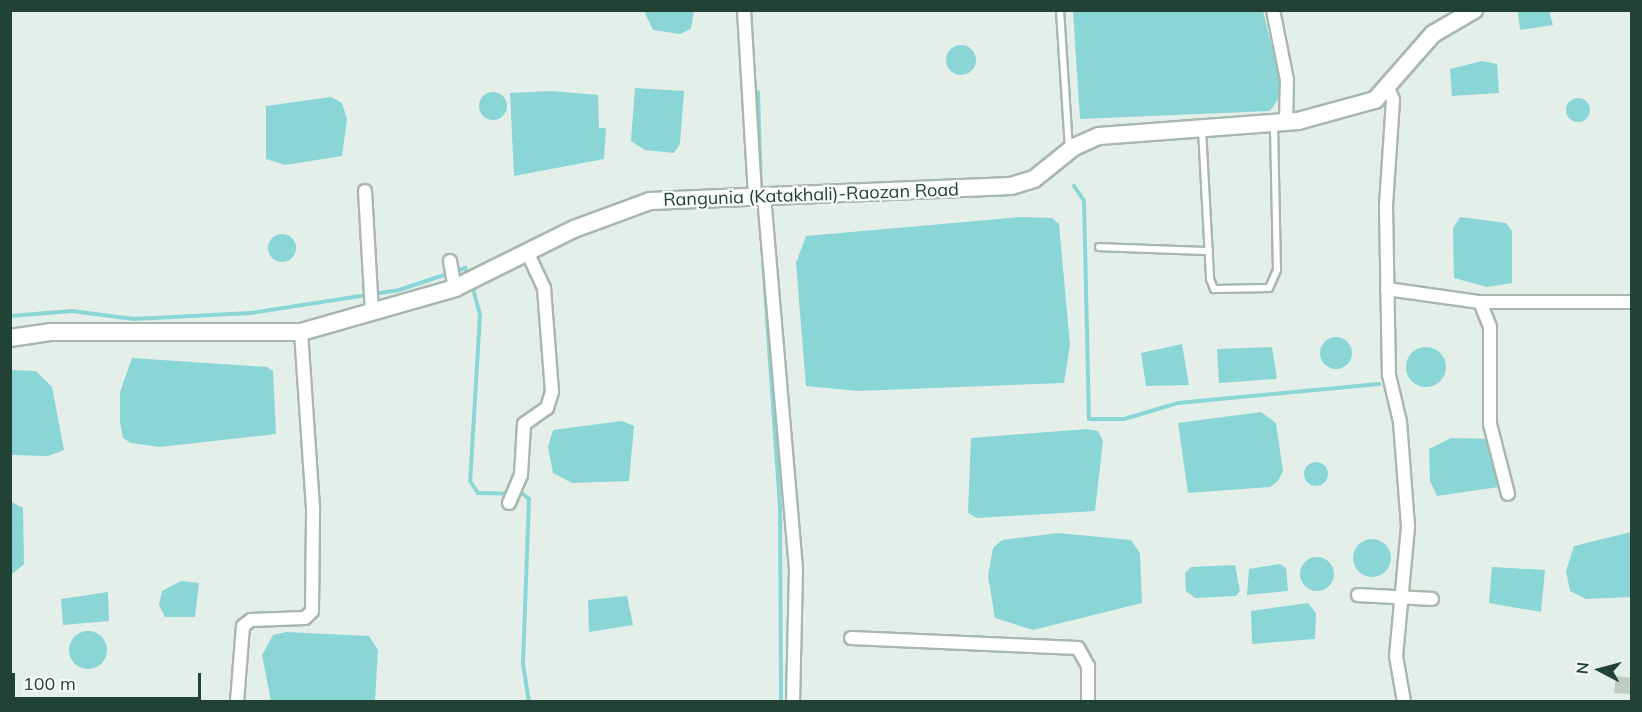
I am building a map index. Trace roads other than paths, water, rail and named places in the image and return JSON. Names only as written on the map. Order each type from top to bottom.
[{"type":"main road","name":"Rangunia (Katakhali)-Raozan Road","points":[[10,338],[50,332],[301,332],[454,276],[481,275],[527,252],[650,201],[1011,186],[1034,179],[1069,151],[1099,135],[1280,122],[1375,100],[1388,88],[1433,34],[1474,10]]},
{"type":"street","points":[[744,10],[796,570],[793,702]]},
{"type":"street","points":[[1273,10],[1287,80],[1280,122]]},
{"type":"street","points":[[1388,88],[1394,100],[1386,206],[1389,375],[1407,492],[1404,595],[1396,656],[1404,702]]},
{"type":"street","points":[[364,191],[371,308]]},
{"type":"street","points":[[509,503],[515,488],[524,424],[547,408],[552,392],[544,288],[527,252]]},
{"type":"street","points":[[1387,289],[1480,302],[1632,302]]},
{"type":"street","points":[[1480,302],[1490,327],[1490,424],[1508,494]]},
{"type":"street","points":[[237,702],[243,626],[251,620],[305,618],[312,611],[313,508],[301,332]]},
{"type":"street","points":[[1358,595],[1404,595],[1432,599]]},
{"type":"street","points":[[851,638],[1078,648],[1088,666],[1088,702]]},
{"type":"lane","points":[[1060,10],[1069,151]]},
{"type":"lane","points":[[1202,128],[1209,251],[1214,289],[1269,288],[1276,282],[1280,122]]},
{"type":"lane","points":[[1099,247],[1209,251]]},
{"type":"water","points":[[644,11],[694,11],[691,29],[680,34],[653,30]]},
{"type":"water","points":[[1073,11],[1263,11],[1283,92],[1270,111],[1080,119]]},
{"type":"water","points":[[1518,11],[1549,11],[1553,25],[1520,30]]},
{"type":"water","points":[[961,45],[972,49],[976,60],[972,71],[961,75],[950,71],[946,60],[950,49]]},
{"type":"water","points":[[1482,61],[1497,64],[1499,93],[1452,96],[1450,69]]},
{"type":"water","points":[[635,88],[684,91],[680,144],[674,153],[645,150],[631,141]]},
{"type":"water","points":[[551,91],[598,95],[599,128],[606,128],[604,159],[514,176],[510,93]]},
{"type":"water","points":[[493,92],[503,96],[507,106],[503,116],[493,120],[483,116],[479,106],[483,96]]},
{"type":"water","points":[[331,97],[342,103],[347,119],[342,156],[285,165],[266,159],[266,106]]},
{"type":"water","points":[[1578,98],[1587,101],[1590,110],[1587,119],[1578,122],[1569,119],[1566,110],[1569,101]]},
{"type":"water","points":[[1020,217],[1052,218],[1059,224],[1070,345],[1064,383],[858,391],[806,386],[796,263],[806,236]]},
{"type":"water","points":[[1460,217],[1506,223],[1512,231],[1512,283],[1487,287],[1454,278],[1453,228]]},
{"type":"water","points":[[282,234],[292,238],[296,248],[292,258],[282,262],[272,258],[268,248],[272,238]]},
{"type":"water","points":[[1336,337],[1347,342],[1352,353],[1347,364],[1336,369],[1325,364],[1320,353],[1325,342]]},
{"type":"water","points":[[1182,344],[1189,385],[1146,386],[1141,353]]},
{"type":"water","points":[[1272,347],[1277,379],[1219,383],[1217,349]]},
{"type":"water","points":[[1426,347],[1440,353],[1446,367],[1440,381],[1426,387],[1412,381],[1406,367],[1412,353]]},
{"type":"water","points":[[132,358],[267,367],[273,371],[276,434],[160,447],[131,443],[123,438],[120,422],[120,392]]},
{"type":"water","points":[[11,370],[36,371],[52,387],[64,450],[48,456],[11,455]]},
{"type":"water","points":[[1261,412],[1276,423],[1283,471],[1278,481],[1270,487],[1188,493],[1178,423]]},
{"type":"water","points":[[622,421],[634,426],[629,481],[572,483],[553,473],[548,447],[553,430]]},
{"type":"water","points":[[1087,429],[1098,431],[1103,441],[1095,511],[977,518],[968,513],[971,438]]},
{"type":"water","points":[[1451,438],[1495,439],[1499,487],[1437,496],[1430,481],[1429,449]]},
{"type":"water","points":[[1316,462],[1325,465],[1328,474],[1325,483],[1316,486],[1307,483],[1304,474],[1307,465]]},
{"type":"water","points":[[10,501],[23,508],[24,564],[11,575]]},
{"type":"water","points":[[1631,532],[1631,597],[1586,599],[1570,591],[1566,571],[1574,546]]},
{"type":"water","points":[[1058,533],[1131,540],[1140,553],[1142,603],[1033,630],[995,618],[988,576],[993,548],[1002,540]]},
{"type":"water","points":[[1372,539],[1385,545],[1391,558],[1385,571],[1372,577],[1359,571],[1353,558],[1359,545]]},
{"type":"water","points":[[1317,557],[1329,562],[1334,574],[1329,586],[1317,591],[1305,586],[1300,574],[1305,562]]},
{"type":"water","points":[[1280,564],[1286,568],[1288,591],[1247,595],[1249,569]]},
{"type":"water","points":[[1235,565],[1240,591],[1236,596],[1195,598],[1186,591],[1185,573],[1191,567]]},
{"type":"water","points":[[1492,567],[1545,570],[1541,612],[1489,603]]},
{"type":"water","points":[[181,581],[199,583],[195,617],[165,617],[159,605],[162,591]]},
{"type":"water","points":[[108,592],[109,621],[63,625],[61,599]]},
{"type":"water","points":[[627,596],[633,625],[589,632],[588,600]]},
{"type":"water","points":[[1308,603],[1316,613],[1315,639],[1252,644],[1251,611]]},
{"type":"water","points":[[88,631],[95,632],[101,637],[106,643],[106,657],[101,663],[95,668],[88,669],[81,668],[75,663],[70,657],[69,650],[70,643],[75,637],[81,632]]},
{"type":"water","points":[[286,632],[369,636],[378,650],[375,701],[271,701],[262,655],[273,635]]},
{"type":"waterway","points":[[758,92],[761,192]]},
{"type":"waterway","points":[[1074,186],[1084,201],[1089,419],[1124,419],[1178,403],[1379,384]]},
{"type":"waterway","points":[[760,214],[780,506],[781,702]]},
{"type":"waterway","points":[[10,316],[72,311],[133,319],[251,313],[399,290],[465,268],[468,275]]},
{"type":"waterway","points":[[472,285],[480,315],[470,481],[478,493],[523,494],[529,499],[523,664],[529,702]]}]
